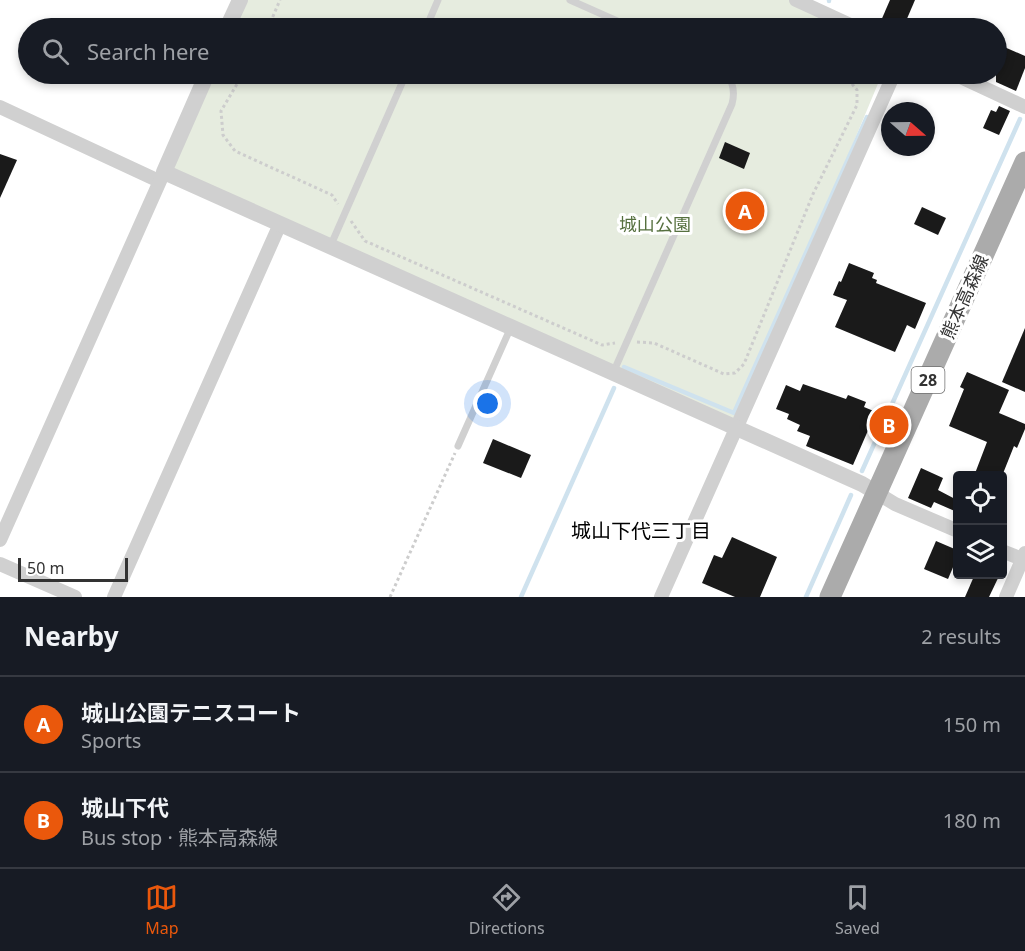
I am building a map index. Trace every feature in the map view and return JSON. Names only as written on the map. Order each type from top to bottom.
[{"type":"main road","name":"熊本高森線","points":[[830,597],[1025,162]]},
{"type":"street","points":[[232,18],[240,0]]},
{"type":"street","points":[[796,0],[835,18]]},
{"type":"street","points":[[0,540],[202,84]]},
{"type":"street","points":[[660,597],[890,84]]},
{"type":"street","points":[[976,84],[1025,107]]},
{"type":"street","points":[[0,107],[280,224],[862,483],[895,504],[953,529]]},
{"type":"street","points":[[114,597],[280,224]]},
{"type":"street","points":[[1006,597],[1024,556],[1007,552]]},
{"type":"street","points":[[0,564],[75,597]]},
{"type":"lane","points":[[430,18],[438,0]]},
{"type":"lane","points":[[570,0],[610,18]]},
{"type":"lane","points":[[330,247],[402,84]]},
{"type":"lane","points":[[613,373],[732,104],[735,94],[731,84]]},
{"type":"lane","points":[[458,446],[511,327]]},
{"type":"path","points":[[272,18],[280,0]]},
{"type":"path","points":[[237,84],[221,111],[223,135],[235,151],[332,195],[366,241],[602,345],[627,342],[654,344],[724,374],[735,373],[744,364],[813,194],[857,105],[857,90],[852,84]]},
{"type":"path","points":[[390,597],[458,446]]},
{"type":"green space","points":[[240,0],[791,0],[832,18],[232,18]]},
{"type":"green space","name":"城山公園","points":[[203,84],[878,84],[735,427],[164,172]]},
{"type":"building","points":[[890,0],[915,0],[907,18],[882,18]]},
{"type":"building","points":[[1007,48],[1025,56],[1025,68],[1016,91],[1000,84],[1007,84]]},
{"type":"building","points":[[999,106],[1010,111],[999,135],[983,128],[991,110],[996,112]]},
{"type":"building","points":[[725,142],[750,153],[744,169],[719,158]]},
{"type":"building","points":[[0,154],[17,160],[0,198]]},
{"type":"building","points":[[922,207],[946,218],[938,235],[914,224]]},
{"type":"building","points":[[849,263],[874,273],[872,278],[877,280],[876,283],[926,303],[915,329],[907,325],[895,352],[835,327],[847,300],[833,295]]},
{"type":"building","points":[[1025,328],[1025,392],[1002,382]]},
{"type":"building","points":[[967,372],[1009,390],[999,413],[1025,424],[1025,429],[1017,448],[1014,446],[1004,471],[976,471],[987,442],[949,426],[964,389],[960,387]]},
{"type":"building","points":[[803,384],[846,399],[848,395],[866,402],[864,407],[876,412],[853,465],[806,446],[810,436],[797,431],[800,425],[787,419],[789,414],[776,409],[786,385],[800,391]]},
{"type":"building","points":[[493,439],[531,455],[521,478],[483,463]]},
{"type":"building","points":[[921,468],[943,478],[938,490],[953,498],[953,510],[934,502],[931,508],[908,498]]},
{"type":"building","points":[[732,537],[777,557],[760,597],[735,597],[702,583],[714,555],[722,558]]},
{"type":"building","points":[[936,541],[953,548],[953,567],[948,579],[924,569]]},
{"type":"building","points":[[973,579],[998,579],[989,597],[965,597]]},
{"type":"waterway","points":[[624,367],[734,413],[867,117]]},
{"type":"waterway","points":[[862,471],[1020,119]]},
{"type":"waterway","points":[[521,597],[614,388]]},
{"type":"waterway","points":[[806,597],[851,495]]},
{"type":"place","name":"城山公園テニスコート","points":[[745,211]]},
{"type":"place","name":"城山下代","points":[[889,425]]},
{"type":"district","name":"城山下代三丁目","points":[[641,531]]}]
